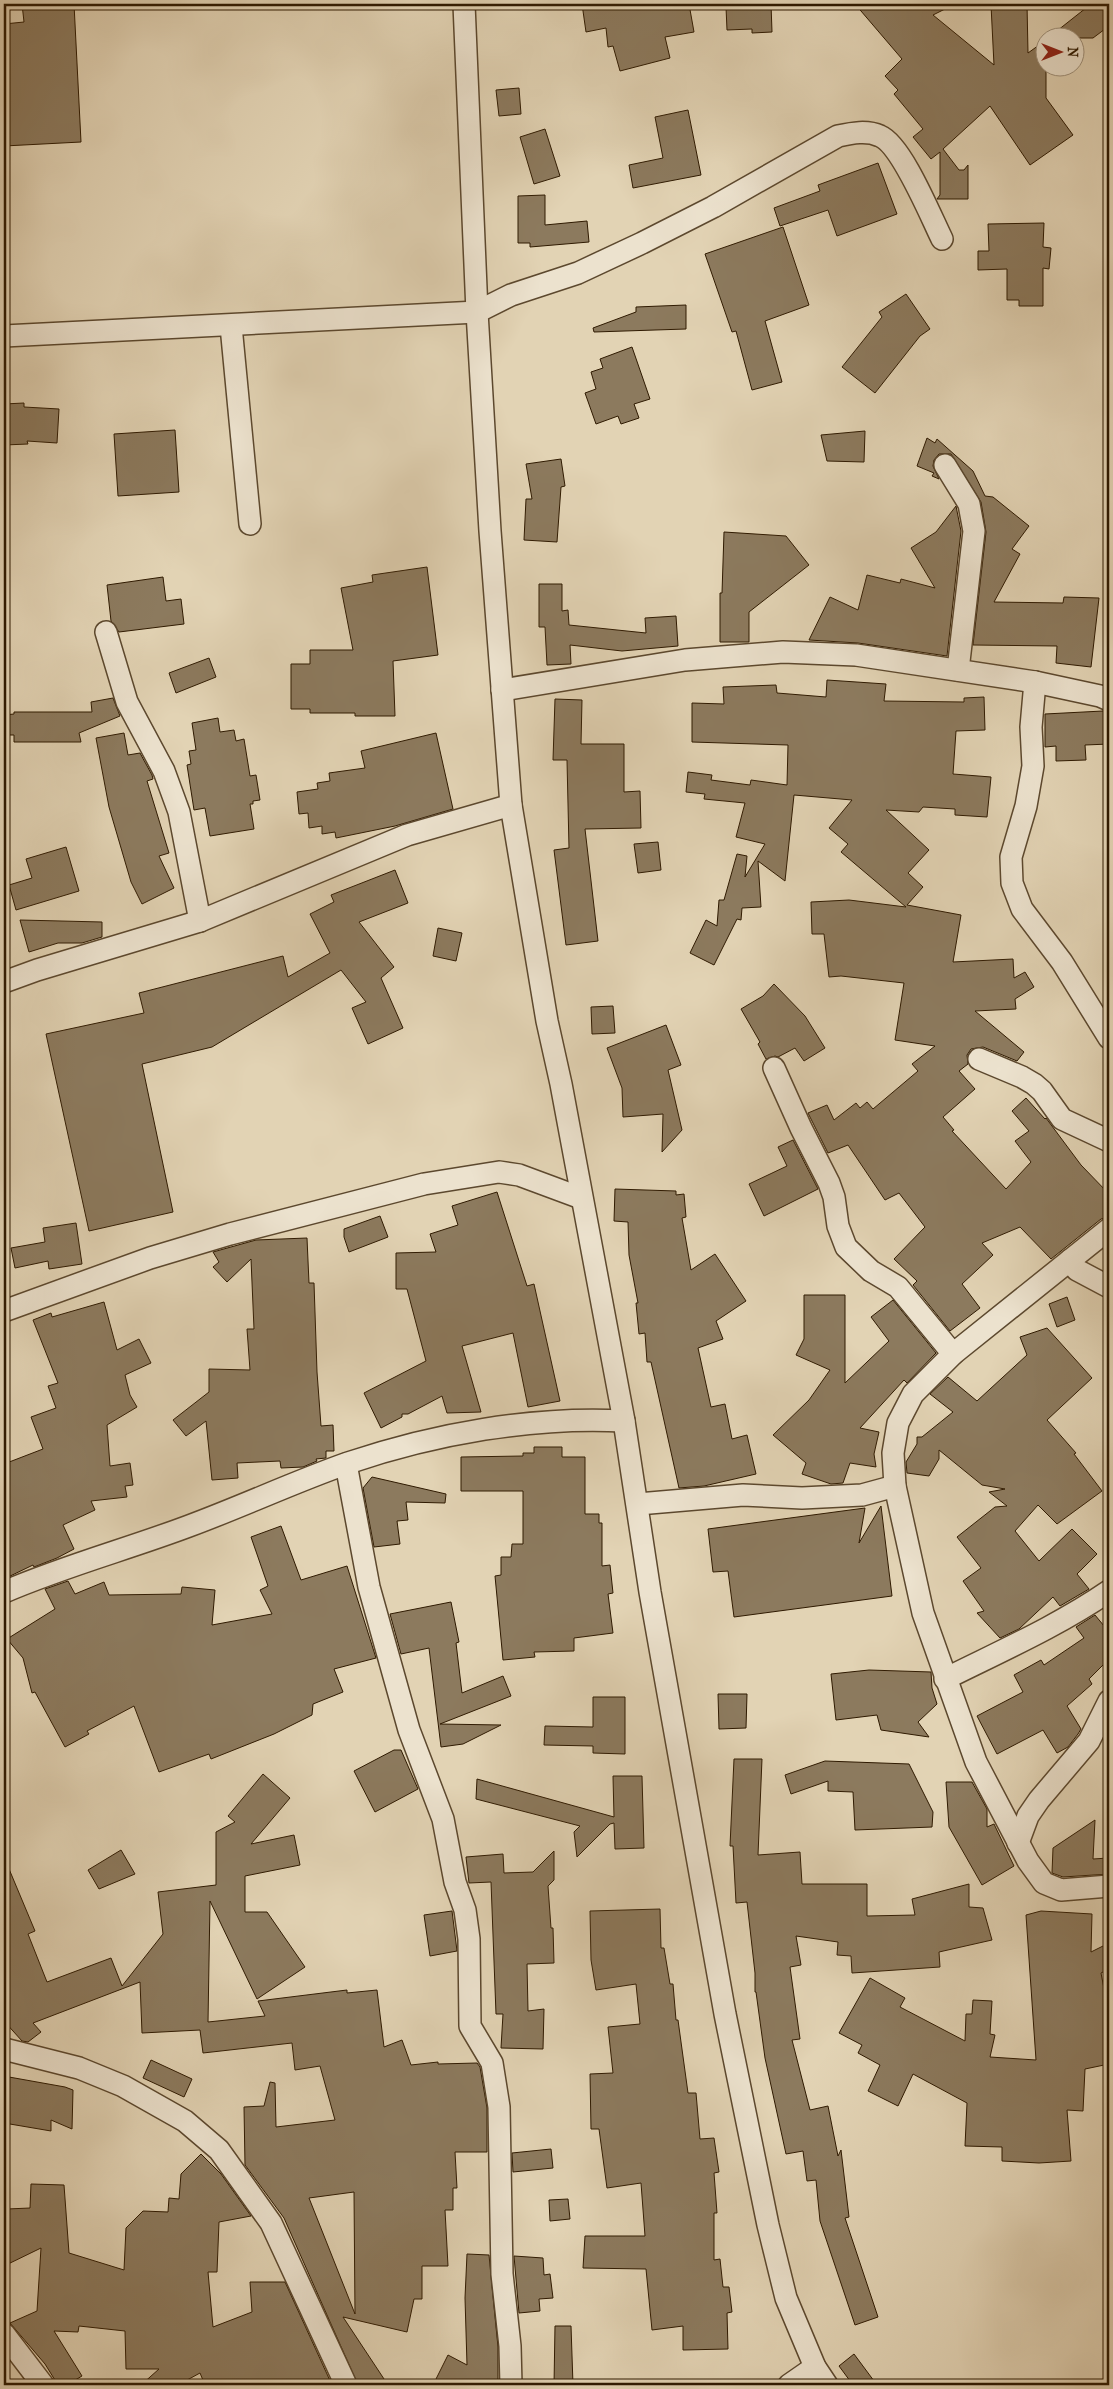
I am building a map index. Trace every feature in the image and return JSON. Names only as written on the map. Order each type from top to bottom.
[{"type":"street","points":[[464,4],[477,312],[511,805],[547,1020],[561,1084],[624,1421],[650,1592],[725,2014],[768,2225],[786,2298],[815,2367],[827,2385]]},
{"type":"street","points":[[4,336],[231,326],[477,312],[512,295],[578,273],[642,243],[713,207],[838,136],[858,132],[882,136],[897,152],[915,183],[942,239]]},
{"type":"street","points":[[231,326],[250,524]]},
{"type":"street","points":[[945,465],[969,504],[974,531],[958,670]]},
{"type":"street","points":[[106,632],[127,702],[164,771],[179,812],[200,921]]},
{"type":"street","points":[[502,690],[685,660],[783,652],[856,655],[958,670],[1034,682],[1100,696],[1109,700]]},
{"type":"street","points":[[1034,682],[1031,727],[1033,766],[1026,806],[1011,857],[1012,883],[1022,909],[1062,962],[1109,1038]]},
{"type":"street","points":[[4,982],[37,970],[200,921],[407,835],[511,805]]},
{"type":"street","points":[[979,1059],[1034,1084],[1042,1091],[1062,1119],[1109,1141]]},
{"type":"street","points":[[774,1068],[801,1128],[829,1183],[834,1197],[838,1226],[846,1247],[871,1270],[898,1287],[953,1354]]},
{"type":"street","points":[[4,1311],[150,1258],[263,1225],[424,1184],[499,1172],[519,1175],[581,1198]]},
{"type":"street","points":[[1109,1229],[953,1354],[913,1394],[898,1423],[893,1454],[895,1486],[924,1613],[945,1679],[976,1762],[1028,1861],[1044,1883],[1061,1890],[1109,1886]]},
{"type":"street","points":[[1070,1260],[1077,1270],[1109,1288]]},
{"type":"street","points":[[4,1592],[199,1523],[346,1464],[412,1443],[459,1434],[569,1420],[624,1421]]},
{"type":"street","points":[[346,1464],[369,1587],[409,1730],[443,1819],[454,1882],[466,1910],[470,1939],[470,2026],[492,2063],[499,2107],[502,2274],[510,2346],[510,2385]]},
{"type":"street","points":[[638,1504],[743,1495],[802,1498],[862,1495],[895,1486]]},
{"type":"street","points":[[945,1679],[1034,1636],[1081,1610],[1109,1591]]},
{"type":"street","points":[[1018,1843],[1028,1816],[1039,1800],[1090,1741],[1109,1701]]},
{"type":"street","points":[[4,2049],[79,2068],[123,2086],[185,2121],[219,2150],[271,2223],[346,2385]]},
{"type":"street","points":[[4,2334],[43,2385]]},
{"type":"street","points":[[789,2385],[815,2367]]},
{"type":"building","points":[[22,4],[74,4],[81,142],[4,146],[4,24],[24,22]]},
{"type":"building","points":[[582,4],[689,4],[694,32],[665,37],[670,58],[620,71],[613,46],[608,47],[606,28],[586,32]]},
{"type":"building","points":[[731,4],[771,4],[772,32],[752,33],[752,29],[727,30],[726,7],[731,7]]},
{"type":"building","points":[[855,4],[955,4],[933,15],[994,65],[991,5],[1027,4],[1028,53],[1036,47],[1036,78],[1046,78],[1046,98],[1073,135],[1030,165],[990,106],[943,149],[959,170],[964,170],[968,165],[968,199],[937,199],[940,195],[940,152],[931,159],[913,137],[923,129],[894,94],[898,90],[885,76],[902,59]]},
{"type":"building","points":[[1091,4],[1109,4],[1109,26],[1093,38],[1086,38],[1086,28],[1061,28]]},
{"type":"building","points":[[519,88],[521,114],[499,116],[496,90]]},
{"type":"building","points":[[688,110],[701,175],[633,188],[629,165],[663,158],[655,117]]},
{"type":"building","points":[[545,129],[560,176],[534,184],[520,137]]},
{"type":"building","points":[[878,163],[897,214],[837,236],[828,210],[780,226],[774,208],[820,191],[818,185]]},
{"type":"building","points":[[545,195],[545,225],[587,221],[589,242],[530,247],[530,243],[518,243],[518,196]]},
{"type":"building","points":[[1044,223],[1043,247],[1051,248],[1049,269],[1043,268],[1043,306],[1019,306],[1019,300],[1007,300],[1007,269],[978,270],[978,251],[989,251],[988,224]]},
{"type":"building","points":[[783,227],[809,305],[765,321],[782,382],[752,390],[736,331],[732,332],[705,254]]},
{"type":"building","points":[[906,294],[930,329],[920,336],[875,393],[842,367],[882,317],[879,312]]},
{"type":"building","points":[[686,305],[686,329],[594,332],[593,328],[636,312],[636,307]]},
{"type":"building","points":[[632,347],[650,399],[634,404],[639,418],[621,424],[618,416],[596,424],[585,393],[596,389],[591,372],[603,368],[600,359]]},
{"type":"building","points":[[24,403],[24,407],[59,409],[57,443],[27,441],[28,444],[4,445],[4,404]]},
{"type":"building","points":[[175,430],[179,492],[118,496],[114,434]]},
{"type":"building","points":[[865,431],[864,462],[827,461],[821,435]]},
{"type":"building","points":[[927,438],[935,443],[937,439],[973,471],[985,496],[993,497],[1029,526],[1012,549],[1020,554],[994,602],[1063,603],[1064,597],[1099,598],[1091,667],[1056,663],[1057,646],[973,645],[986,532],[981,502],[951,454],[939,454],[934,460],[933,466],[939,479],[932,476],[934,473],[917,466]]},
{"type":"building","points":[[561,459],[565,486],[561,487],[557,542],[524,540],[526,499],[532,499],[526,464]]},
{"type":"building","points":[[956,506],[961,531],[947,656],[858,643],[809,640],[830,597],[858,610],[867,575],[900,583],[901,579],[935,588],[911,548],[936,532]]},
{"type":"building","points":[[724,532],[786,536],[809,565],[749,612],[749,642],[720,642],[720,593],[722,593]]},
{"type":"building","points":[[427,567],[438,655],[393,661],[395,716],[355,716],[355,713],[310,713],[310,709],[291,709],[291,664],[310,664],[310,650],[353,650],[341,588],[373,582],[372,575]]},
{"type":"building","points":[[163,577],[166,601],[181,599],[184,624],[119,632],[111,621],[107,585]]},
{"type":"building","points":[[539,584],[562,584],[562,611],[568,610],[569,625],[646,633],[645,618],[676,616],[678,646],[622,651],[570,645],[571,664],[547,665],[545,627],[539,627]]},
{"type":"building","points":[[209,658],[216,677],[176,693],[169,673]]},
{"type":"building","points":[[827,680],[886,684],[884,701],[964,702],[964,698],[984,697],[985,730],[956,731],[953,774],[991,777],[987,817],[955,815],[955,809],[923,807],[919,812],[886,810],[929,850],[908,873],[923,887],[907,905],[961,915],[953,962],[1013,959],[1014,978],[1025,972],[1034,987],[1015,999],[1016,1009],[975,1011],[1024,1052],[1017,1061],[983,1047],[971,1049],[967,1055],[968,1064],[959,1071],[975,1089],[943,1117],[954,1130],[952,1131],[1006,1189],[1031,1162],[1015,1141],[1029,1131],[1012,1111],[1026,1098],[1046,1118],[1081,1165],[1109,1194],[1109,1217],[1101,1219],[1051,1259],[1020,1227],[982,1243],[993,1255],[962,1284],[980,1308],[950,1331],[913,1285],[917,1281],[894,1259],[925,1227],[899,1193],[885,1200],[848,1145],[828,1153],[808,1113],[827,1105],[834,1120],[856,1103],[860,1108],[867,1102],[873,1109],[918,1071],[912,1064],[935,1046],[895,1040],[904,983],[841,976],[829,977],[824,934],[812,934],[811,902],[849,900],[906,907],[841,852],[848,844],[829,828],[852,800],[794,795],[785,881],[758,861],[761,907],[742,908],[741,920],[737,919],[714,965],[690,953],[706,920],[717,926],[719,900],[724,900],[737,854],[747,856],[745,877],[765,844],[736,837],[745,803],[704,799],[705,794],[686,792],[688,772],[712,775],[711,780],[750,785],[751,780],[787,785],[788,745],[692,742],[692,703],[724,704],[723,687],[776,685],[777,693],[826,697]]},
{"type":"building","points":[[113,698],[120,716],[79,733],[81,742],[14,742],[14,735],[4,735],[4,715],[14,714],[14,712],[92,712],[91,702]]},
{"type":"building","points":[[555,699],[582,700],[581,744],[624,744],[624,792],[640,791],[641,828],[585,829],[598,941],[566,945],[554,850],[569,848],[567,760],[553,760]]},
{"type":"building","points":[[1108,712],[1109,744],[1085,745],[1086,760],[1056,761],[1056,746],[1045,747],[1045,714]]},
{"type":"building","points":[[218,718],[220,732],[234,730],[236,741],[244,739],[250,776],[256,775],[260,800],[253,801],[253,804],[250,804],[254,829],[210,836],[205,808],[194,810],[187,765],[191,764],[189,751],[196,750],[192,723]]},
{"type":"building","points":[[124,733],[128,755],[140,753],[152,775],[153,779],[147,781],[169,853],[159,856],[174,888],[142,904],[131,882],[109,807],[96,738]]},
{"type":"building","points":[[436,733],[453,809],[395,826],[336,838],[335,832],[322,834],[322,826],[309,828],[308,813],[299,814],[297,792],[318,789],[317,783],[330,781],[329,773],[365,768],[361,751]]},
{"type":"building","points":[[658,842],[661,870],[638,873],[634,844]]},
{"type":"building","points":[[66,847],[79,891],[16,910],[9,885],[32,878],[26,859]]},
{"type":"building","points":[[395,870],[408,903],[359,922],[394,967],[381,978],[403,1028],[368,1044],[352,1008],[366,1002],[341,970],[212,1047],[142,1064],[173,1212],[89,1231],[46,1034],[144,1013],[139,993],[283,956],[288,977],[330,953],[310,914],[334,902],[331,895]]},
{"type":"building","points":[[20,920],[102,922],[102,937],[82,943],[58,943],[29,952]]},
{"type":"building","points":[[438,928],[462,933],[456,961],[433,956]]},
{"type":"building","points":[[774,984],[805,1016],[825,1048],[804,1061],[795,1048],[778,1057],[766,1059],[758,1044],[760,1042],[741,1009],[763,996]]},
{"type":"building","points":[[613,1006],[615,1033],[592,1034],[591,1007]]},
{"type":"building","points":[[666,1025],[681,1065],[668,1070],[682,1130],[662,1152],[663,1114],[623,1117],[622,1088],[607,1048]]},
{"type":"building","points":[[793,1140],[818,1189],[764,1216],[749,1184],[787,1166],[778,1147]]},
{"type":"building","points":[[615,1189],[676,1191],[676,1195],[684,1194],[686,1217],[682,1218],[691,1270],[715,1254],[746,1301],[716,1321],[723,1339],[698,1348],[711,1407],[725,1404],[732,1439],[747,1435],[756,1474],[704,1486],[679,1488],[651,1362],[647,1362],[645,1333],[639,1334],[636,1303],[638,1303],[629,1255],[628,1222],[614,1221]]},
{"type":"building","points":[[497,1192],[527,1286],[534,1284],[560,1401],[528,1407],[513,1333],[462,1346],[481,1412],[447,1413],[442,1396],[408,1414],[402,1414],[402,1417],[381,1428],[364,1393],[426,1361],[407,1289],[396,1289],[396,1253],[436,1252],[430,1234],[458,1225],[452,1206]]},
{"type":"building","points":[[380,1216],[388,1237],[349,1252],[344,1237],[344,1229]]},
{"type":"building","points":[[76,1223],[82,1264],[49,1269],[48,1261],[15,1268],[11,1248],[45,1242],[43,1228]]},
{"type":"building","points":[[307,1238],[309,1283],[314,1283],[321,1426],[333,1425],[334,1451],[326,1451],[326,1458],[316,1459],[317,1461],[303,1467],[281,1468],[280,1461],[237,1463],[238,1478],[212,1480],[206,1421],[186,1436],[173,1420],[209,1392],[209,1369],[250,1370],[247,1329],[254,1329],[251,1259],[227,1282],[213,1267],[219,1262],[213,1252],[256,1240]]},
{"type":"building","points":[[804,1295],[845,1295],[845,1383],[889,1341],[871,1317],[893,1300],[936,1353],[907,1383],[904,1380],[860,1428],[879,1432],[874,1454],[876,1467],[850,1463],[843,1483],[831,1484],[802,1474],[806,1463],[773,1435],[809,1400],[830,1370],[796,1355],[804,1339]]},
{"type":"building","points":[[1067,1297],[1075,1320],[1057,1327],[1049,1304]]},
{"type":"building","points":[[104,1302],[117,1350],[139,1339],[151,1363],[125,1375],[130,1395],[137,1407],[107,1425],[110,1466],[130,1463],[133,1485],[125,1486],[127,1497],[91,1501],[95,1510],[63,1525],[74,1549],[57,1558],[34,1567],[33,1565],[4,1579],[4,1464],[43,1449],[31,1417],[56,1408],[48,1386],[58,1383],[33,1320],[51,1313],[52,1317]]},
{"type":"building","points":[[1047,1328],[1092,1378],[1047,1420],[1076,1453],[1074,1454],[1102,1491],[1057,1524],[1038,1505],[1015,1531],[1039,1561],[1072,1529],[1097,1554],[1077,1574],[1089,1589],[1060,1606],[1053,1597],[1019,1629],[1000,1638],[977,1613],[984,1611],[963,1581],[981,1568],[957,1537],[995,1507],[1007,1506],[989,1492],[1005,1489],[982,1485],[939,1450],[939,1459],[929,1476],[907,1473],[906,1462],[917,1444],[917,1437],[922,1437],[953,1412],[930,1394],[948,1377],[977,1401],[1027,1355],[1020,1337]]},
{"type":"building","points":[[534,1447],[562,1447],[562,1457],[585,1457],[585,1514],[599,1514],[599,1523],[602,1523],[602,1566],[610,1565],[613,1593],[608,1594],[613,1633],[574,1638],[574,1651],[534,1652],[535,1657],[503,1660],[495,1576],[501,1575],[501,1557],[511,1557],[512,1544],[523,1544],[523,1491],[461,1491],[461,1457],[523,1456],[523,1453],[534,1453]]},
{"type":"building","points":[[372,1477],[446,1494],[445,1503],[406,1502],[408,1520],[397,1521],[400,1544],[374,1547],[363,1488]]},
{"type":"building","points":[[881,1506],[892,1596],[734,1617],[728,1571],[713,1572],[708,1529],[865,1508],[859,1543]]},
{"type":"building","points":[[281,1526],[301,1580],[347,1566],[376,1658],[334,1669],[343,1692],[313,1704],[312,1715],[274,1734],[211,1759],[209,1754],[159,1772],[134,1706],[87,1731],[89,1734],[65,1747],[35,1692],[32,1693],[23,1658],[7,1639],[55,1609],[45,1589],[68,1581],[75,1594],[104,1582],[109,1595],[181,1594],[182,1587],[215,1590],[212,1625],[272,1614],[260,1590],[268,1586],[251,1537]]},
{"type":"building","points":[[451,1602],[459,1642],[456,1643],[462,1693],[503,1676],[511,1696],[440,1724],[501,1725],[463,1744],[441,1747],[429,1648],[401,1654],[390,1614]]},
{"type":"building","points":[[1095,1615],[1109,1632],[1109,1659],[1089,1679],[1092,1684],[1067,1706],[1081,1729],[1078,1734],[1068,1747],[1057,1753],[1043,1730],[997,1754],[977,1716],[1023,1692],[1014,1675],[1041,1660],[1044,1665],[1084,1638],[1076,1627]]},
{"type":"building","points":[[869,1670],[931,1672],[932,1688],[937,1704],[918,1722],[929,1737],[881,1730],[877,1715],[836,1720],[831,1674]]},
{"type":"building","points":[[718,1694],[747,1694],[746,1728],[719,1729]]},
{"type":"building","points":[[593,1697],[625,1697],[625,1754],[593,1753],[593,1746],[544,1745],[545,1726],[593,1727]]},
{"type":"building","points":[[394,1750],[401,1750],[418,1789],[375,1812],[354,1771]]},
{"type":"building","points":[[734,1759],[762,1759],[758,1855],[800,1852],[802,1884],[867,1884],[867,1916],[915,1915],[912,1899],[969,1884],[969,1907],[983,1908],[992,1940],[939,1952],[940,1967],[852,1973],[851,1956],[837,1955],[838,1942],[796,1936],[801,1965],[790,1967],[800,2039],[792,2040],[810,2110],[828,2106],[838,2156],[841,2150],[849,2217],[845,2218],[878,2317],[855,2325],[820,2221],[816,2180],[807,2181],[803,2151],[786,2154],[765,2058],[755,1992],[755,1973],[747,1902],[736,1903],[733,1846],[730,1846]]},
{"type":"building","points":[[825,1761],[909,1764],[933,1812],[932,1827],[855,1830],[853,1792],[828,1791],[828,1781],[791,1794],[785,1775]]},
{"type":"building","points":[[263,1774],[290,1798],[251,1844],[294,1835],[300,1865],[245,1876],[245,1912],[267,1912],[305,1967],[257,1999],[210,1901],[208,2022],[265,2016],[258,2001],[347,1990],[347,1993],[377,1990],[384,2047],[402,2040],[411,2065],[438,2062],[438,2064],[477,2063],[480,2067],[487,2108],[487,2152],[455,2152],[457,2188],[453,2188],[453,2210],[445,2210],[448,2266],[422,2266],[422,2299],[414,2299],[407,2332],[343,2317],[388,2385],[358,2385],[284,2218],[245,2165],[244,2107],[264,2106],[270,2082],[275,2083],[276,2127],[335,2120],[320,2066],[295,2070],[292,2043],[203,2053],[200,2030],[142,2033],[140,1982],[33,2023],[41,2032],[28,2042],[22,2041],[4,2021],[4,1857],[35,1931],[28,1934],[47,1982],[111,1958],[122,1986],[163,1934],[158,1892],[216,1885],[216,1832],[235,1822],[228,1816]],"holes":[[[354,2192],[355,2314],[309,2198]]]},
{"type":"building","points":[[613,1776],[642,1776],[644,1848],[615,1849],[614,1823],[610,1824],[577,1857],[574,1832],[580,1826],[476,1799],[477,1779],[614,1817]]},
{"type":"building","points":[[946,1782],[972,1782],[987,1809],[987,1827],[994,1824],[1014,1866],[982,1885],[949,1827]]},
{"type":"building","points":[[1095,1820],[1093,1859],[1108,1858],[1109,1874],[1063,1877],[1052,1873],[1053,1848]]},
{"type":"building","points":[[121,1850],[135,1874],[99,1889],[88,1870]]},
{"type":"building","points":[[554,1851],[554,1880],[548,1886],[551,1928],[553,1928],[554,1963],[527,1964],[528,2011],[544,2009],[543,2049],[501,2048],[503,2014],[496,2014],[491,1882],[469,1883],[466,1857],[503,1854],[504,1873],[533,1872]]},
{"type":"building","points":[[660,1909],[661,1948],[664,1948],[670,1984],[673,1984],[676,2020],[678,2020],[688,2093],[696,2093],[700,2139],[714,2138],[719,2172],[714,2173],[717,2213],[714,2213],[714,2260],[720,2259],[723,2287],[729,2287],[732,2312],[727,2313],[728,2349],[683,2350],[683,2326],[652,2330],[646,2269],[583,2268],[585,2236],[645,2236],[641,2183],[607,2188],[599,2129],[591,2129],[590,2074],[613,2073],[608,2027],[640,2024],[636,1984],[596,1990],[591,1960],[590,1911]]},
{"type":"building","points":[[452,1911],[457,1951],[430,1956],[424,1915]]},
{"type":"building","points":[[1041,1911],[1092,1914],[1091,1952],[1109,1943],[1109,1969],[1101,1973],[1109,2015],[1109,2064],[1085,2069],[1083,2111],[1067,2110],[1071,2161],[1039,2163],[1002,2161],[1002,2147],[965,2146],[967,2103],[913,2074],[898,2106],[868,2091],[880,2065],[858,2053],[862,2045],[839,2033],[870,1978],[905,1998],[900,2007],[965,2041],[966,2014],[972,2014],[973,2000],[992,2001],[990,2034],[995,2035],[990,2057],[1036,2060],[1026,1915]]},
{"type":"building","points":[[151,2060],[192,2079],[184,2097],[143,2078]]},
{"type":"building","points":[[9,2077],[73,2090],[72,2129],[51,2120],[51,2131],[4,2123]]},
{"type":"building","points":[[551,2149],[553,2168],[513,2172],[512,2153]]},
{"type":"building","points":[[201,2154],[221,2174],[251,2216],[219,2222],[217,2272],[208,2272],[213,2327],[252,2312],[250,2282],[285,2282],[332,2385],[205,2385],[200,2373],[178,2385],[141,2385],[159,2369],[126,2369],[125,2331],[79,2326],[78,2332],[54,2331],[82,2376],[67,2385],[58,2385],[45,2364],[10,2323],[37,2311],[41,2248],[4,2266],[4,2220],[8,2218],[7,2209],[30,2208],[31,2184],[64,2185],[69,2253],[124,2270],[126,2228],[143,2211],[168,2212],[169,2198],[179,2199],[181,2174]]},
{"type":"building","points":[[568,2199],[570,2219],[550,2221],[549,2200]]},
{"type":"building","points":[[467,2254],[489,2255],[498,2347],[498,2385],[433,2385],[448,2355],[467,2365],[465,2298]]},
{"type":"building","points":[[514,2256],[543,2258],[544,2275],[550,2274],[553,2298],[539,2299],[540,2311],[519,2313]]},
{"type":"building","points":[[555,2326],[571,2326],[573,2385],[554,2385]]},
{"type":"building","points":[[854,2354],[877,2385],[853,2385],[839,2366]]}]
